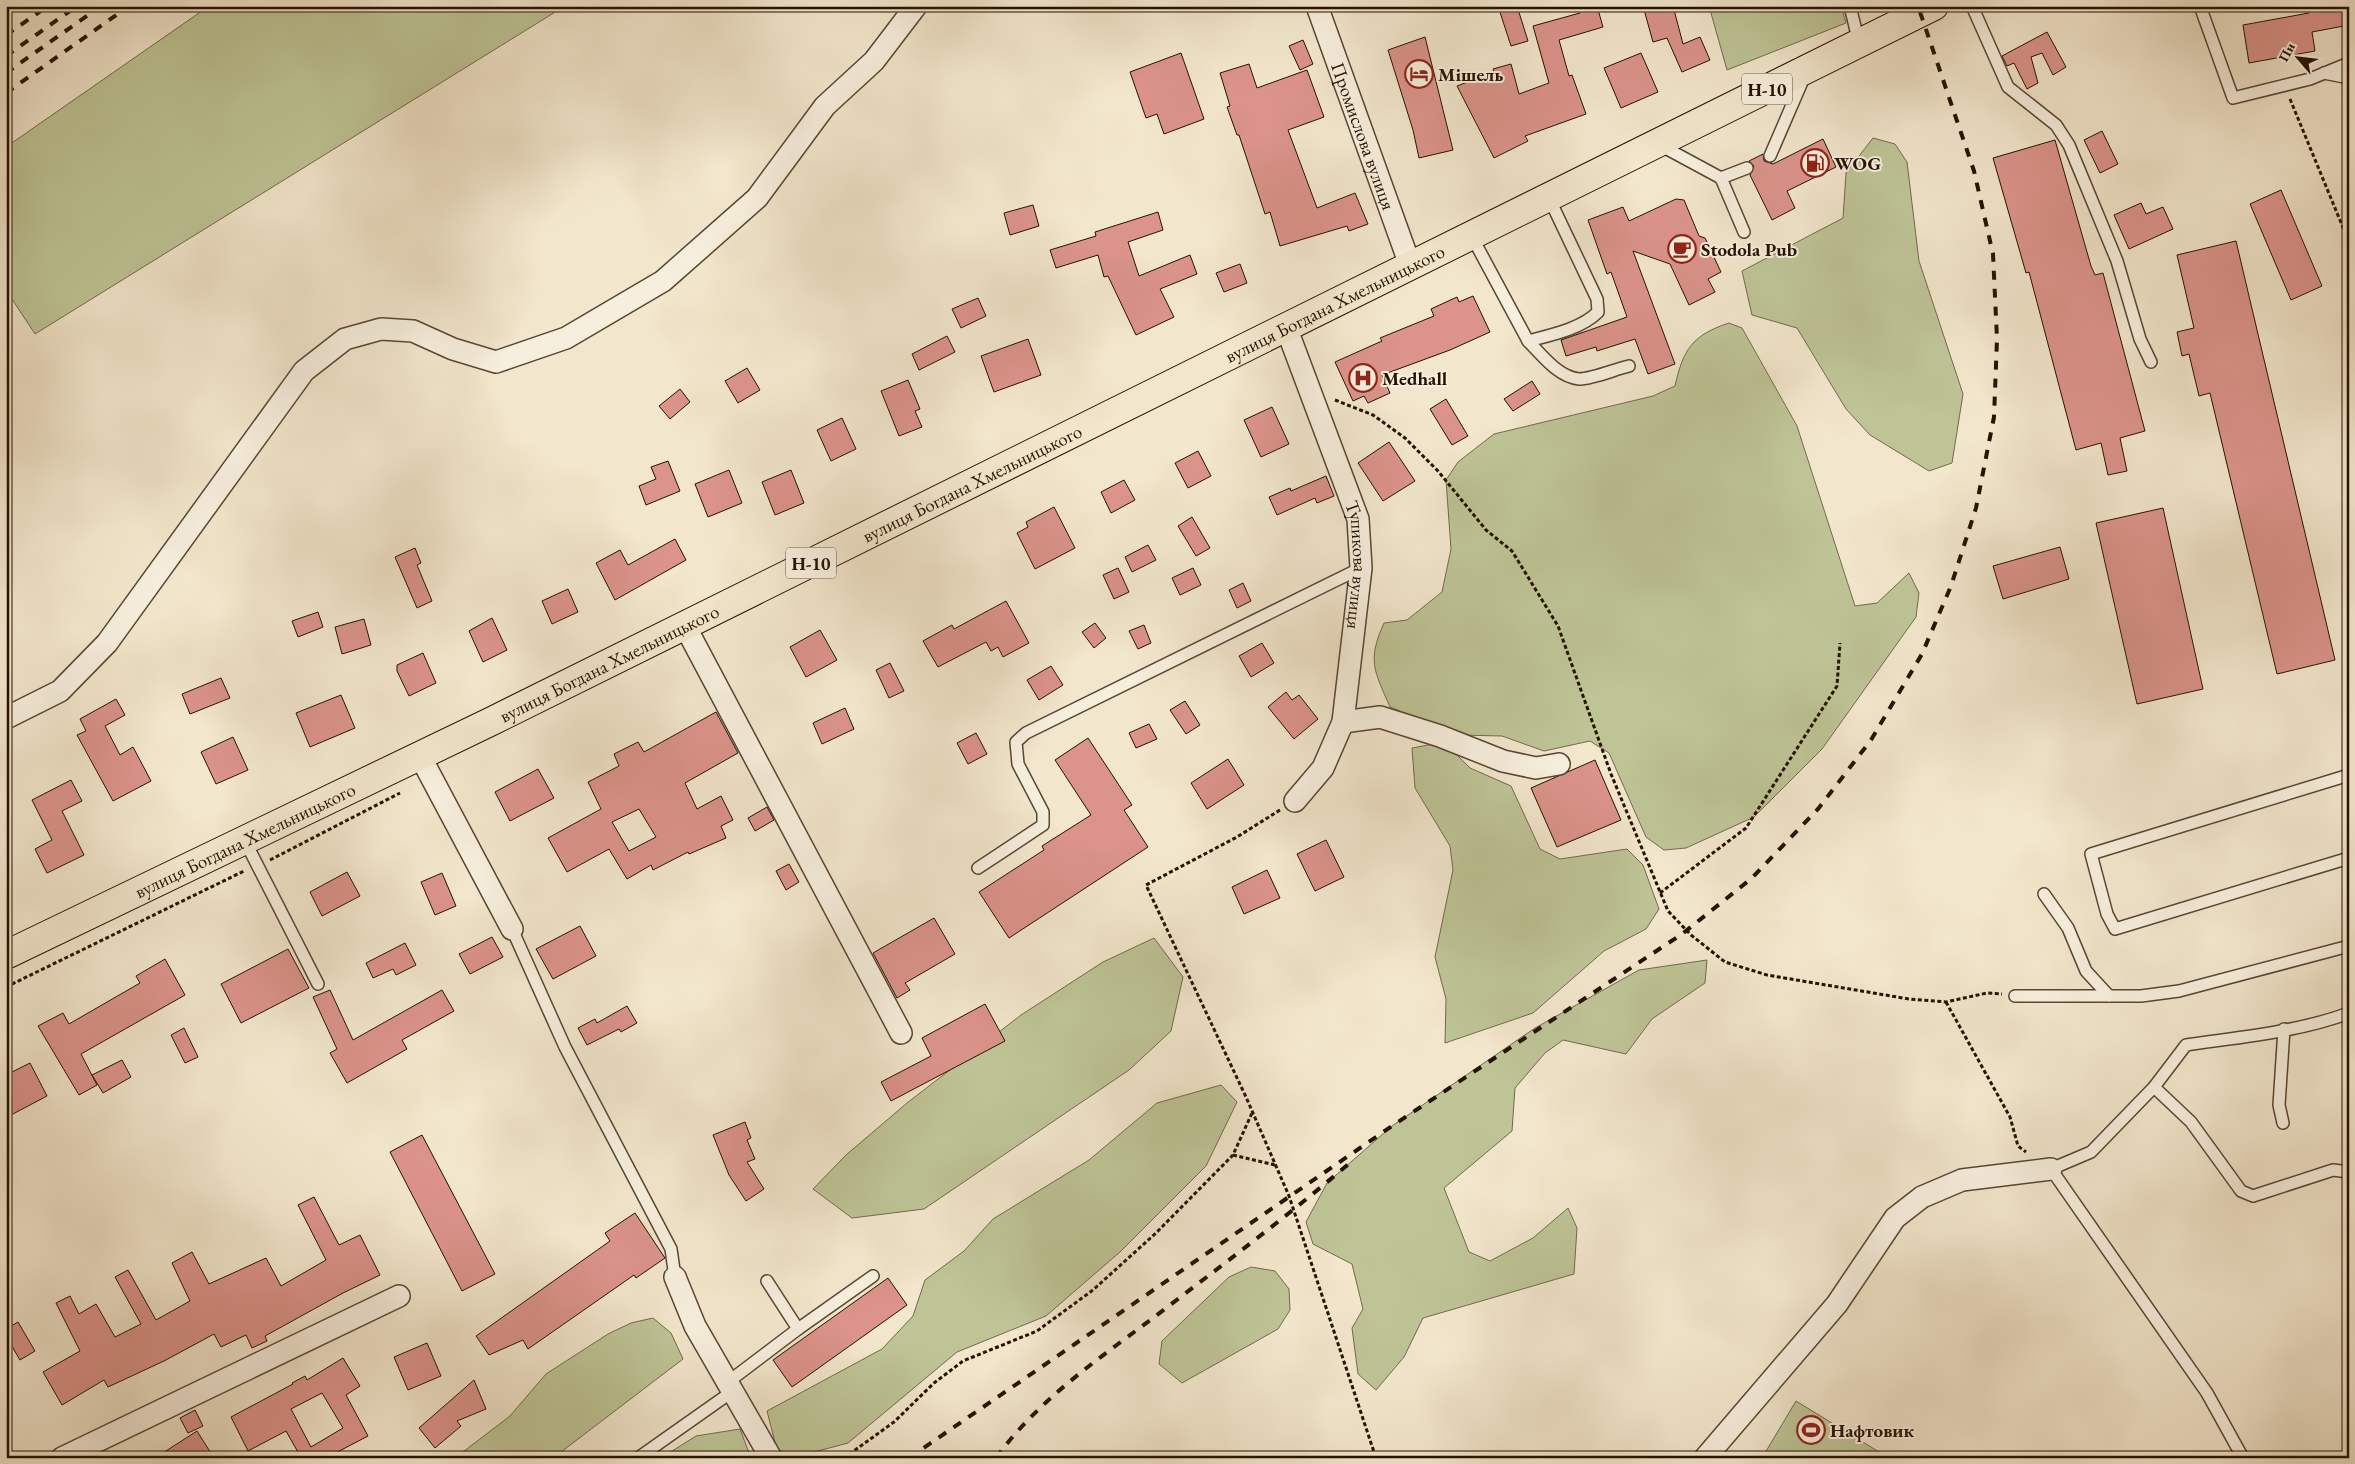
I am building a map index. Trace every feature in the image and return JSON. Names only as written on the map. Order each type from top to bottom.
[{"type":"main road","name":"вулиця Богдана Хмельницького","points":[[6,955],[245,841],[685,626],[1934,6]]},
{"type":"street","points":[[6,718],[60,691],[107,643],[304,371],[344,339],[381,330],[413,331],[453,349],[496,362],[566,338],[663,281],[757,198],[825,106],[874,61],[916,6]]},
{"type":"street","name":"Промислова вулиця","points":[[1317,6],[1410,265]]},
{"type":"street","name":"Тупикова вулиця","points":[[1286,327],[1358,519],[1360,568],[1343,722],[1323,768],[1295,801]]},
{"type":"street","points":[[685,626],[901,1033]]},
{"type":"street","points":[[1343,722],[1380,717],[1440,736],[1503,761],[1536,768],[1559,764]]},
{"type":"street","points":[[420,756],[512,929]]},
{"type":"street","points":[[1705,1458],[1837,1304],[1895,1218],[1922,1197],[1962,1180],[2051,1169]]},
{"type":"street","points":[[675,1277],[695,1326],[772,1458]]},
{"type":"street","points":[[62,1458],[399,1296]]},
{"type":"lane","points":[[1850,6],[1859,44]]},
{"type":"lane","points":[[1972,6],[2008,87],[2056,125],[2069,145],[2117,261],[2140,339],[2150,362]]},
{"type":"lane","points":[[2200,6],[2233,98],[2285,85],[2349,63]]},
{"type":"lane","points":[[1770,156],[1807,70]]},
{"type":"lane","points":[[2324,73],[2349,78]]},
{"type":"lane","points":[[1657,144],[1721,178],[1744,232]]},
{"type":"lane","points":[[1721,178],[1747,168]]},
{"type":"lane","points":[[1528,342],[1557,334],[1591,319],[1598,312],[1597,299],[1548,197]]},
{"type":"lane","points":[[1471,235],[1528,342],[1549,363],[1566,375],[1580,379],[1629,366]]},
{"type":"lane","points":[[978,868],[1043,825],[1043,812],[1018,764],[1016,742],[1026,733],[1360,568]]},
{"type":"lane","points":[[2349,775],[2091,854],[2108,914],[2115,929],[2349,858]]},
{"type":"lane","points":[[245,841],[318,984]]},
{"type":"lane","points":[[2044,894],[2068,928],[2086,970],[2109,996]]},
{"type":"lane","points":[[512,929],[565,1047],[671,1249],[675,1277]]},
{"type":"lane","points":[[2015,996],[2141,996],[2179,991],[2349,946]]},
{"type":"lane","points":[[2243,1458],[2207,1393],[2051,1169],[2090,1152],[2154,1087],[2186,1045],[2284,1029],[2333,1019],[2349,1013]]},
{"type":"lane","points":[[2283,1123],[2279,1105],[2284,1029]]},
{"type":"lane","points":[[2154,1087],[2191,1122],[2240,1191],[2253,1196],[2333,1170],[2349,1172]]},
{"type":"lane","points":[[638,1458],[730,1387],[798,1329],[873,1276]]},
{"type":"lane","points":[[768,1280],[798,1329]]},
{"type":"path","points":[[2285,85],[2349,242]]},
{"type":"path","points":[[1308,386],[1343,404],[1372,415],[1405,438],[1438,471],[1486,530],[1512,551],[1558,626],[1611,774],[1668,911],[1692,935],[1725,962],[1767,975],[1909,999],[1946,1002],[1987,992],[2015,996]]},
{"type":"path","points":[[1660,893],[1746,828],[1837,686],[1840,643]]},
{"type":"path","points":[[1295,801],[1237,837],[1146,885],[1275,1165],[1314,1267],[1376,1458]]},
{"type":"path","points":[[1946,1002],[2010,1117],[2018,1146],[2051,1169]]},
{"type":"path","points":[[844,1458],[894,1422],[934,1383],[963,1360],[1037,1330],[1093,1290],[1156,1233],[1233,1155],[1252,1112]]},
{"type":"path","points":[[1233,1155],[1275,1165]]},
{"type":"green space","points":[[209,6],[565,6],[35,334],[6,290],[6,147]]},
{"type":"green space","points":[[1709,6],[1841,6],[1846,23],[1727,70]]},
{"type":"green space","points":[[1873,138],[1895,144],[1907,162],[1919,261],[1963,394],[1952,463],[1929,471],[1870,435],[1846,409],[1797,328],[1752,315],[1742,271],[1843,218],[1846,173]]},
{"type":"green space","points":[[1729,323],[1742,328],[1797,426],[1855,606],[1877,603],[1909,573],[1919,593],[1916,617],[1822,749],[1754,817],[1686,848],[1664,850],[1646,837],[1609,753],[1590,741],[1544,751],[1502,736],[1458,735],[1390,707],[1380,684],[1374,657],[1384,623],[1407,620],[1442,592],[1451,549],[1446,480],[1458,462],[1494,434],[1653,396],[1675,386],[1686,353],[1691,346],[1706,333]]},
{"type":"green space","points":[[1434,744],[1454,752],[1470,768],[1511,786],[1540,849],[1560,859],[1627,849],[1643,865],[1659,909],[1646,929],[1604,951],[1533,1013],[1445,1043],[1446,999],[1435,957],[1453,870],[1450,846],[1415,788],[1412,748]]},
{"type":"green space","points":[[1154,938],[1183,977],[1171,1031],[1129,1070],[924,1209],[852,1218],[813,1189],[846,1155],[907,1103],[1021,1015],[1103,962]]},
{"type":"green space","points":[[1707,960],[1705,983],[1652,1019],[1626,1054],[1563,1040],[1545,1053],[1515,1088],[1512,1131],[1444,1188],[1469,1252],[1490,1261],[1533,1238],[1568,1208],[1577,1228],[1574,1274],[1423,1318],[1404,1357],[1376,1390],[1358,1374],[1352,1328],[1363,1309],[1352,1264],[1313,1244],[1306,1222],[1327,1183],[1392,1126],[1535,1028],[1639,970]]},
{"type":"green space","points":[[1221,1085],[1237,1102],[1206,1166],[1120,1252],[1046,1316],[957,1352],[848,1443],[803,1455],[778,1454],[767,1411],[882,1349],[913,1316],[925,1280],[964,1251],[993,1219],[1089,1160],[1157,1103]]},
{"type":"green space","points":[[1251,1267],[1275,1271],[1289,1289],[1290,1310],[1278,1329],[1182,1383],[1159,1364],[1162,1341],[1229,1277]]},
{"type":"green space","points":[[653,1318],[671,1333],[683,1359],[561,1452],[559,1458],[455,1458],[510,1416],[546,1374],[608,1334],[631,1323]]},
{"type":"green space","name":"Нафтовик","points":[[1796,1401],[1889,1458],[1762,1458]]},
{"type":"green space","points":[[740,1429],[751,1458],[661,1458],[696,1436]]},
{"type":"building","points":[[1498,6],[1517,6],[1528,41],[1511,46]]},
{"type":"building","points":[[1597,6],[1603,27],[1559,40],[1569,76],[1572,75],[1586,114],[1525,136],[1528,141],[1494,158],[1457,86],[1494,72],[1493,69],[1511,64],[1519,94],[1549,83],[1533,26],[1580,13],[1578,9]]},
{"type":"building","points":[[1643,6],[1673,6],[1683,44],[1700,37],[1710,60],[1682,72],[1667,38],[1653,42]]},
{"type":"building","points":[[2308,6],[2349,6],[2349,25],[2312,32],[2315,51],[2249,63],[2243,25],[2309,13]]},
{"type":"building","points":[[2047,32],[2066,67],[2053,75],[2042,53],[2031,57],[2038,83],[2027,89],[2014,63],[2007,66],[2002,56]]},
{"type":"building","points":[[1425,37],[1453,150],[1419,158],[1413,130],[1388,50]]},
{"type":"building","points":[[1303,40],[1313,64],[1300,70],[1289,46]]},
{"type":"building","points":[[1181,53],[1204,119],[1164,134],[1157,114],[1146,118],[1130,72]]},
{"type":"building","points":[[1641,53],[1658,92],[1621,108],[1604,68]]},
{"type":"building","points":[[1249,64],[1257,88],[1307,70],[1324,117],[1288,130],[1317,208],[1355,193],[1368,224],[1349,231],[1347,226],[1280,246],[1270,212],[1265,214],[1239,135],[1237,135],[1227,107],[1230,106],[1220,73]]},
{"type":"building","points":[[2102,131],[2118,164],[2100,173],[2084,140]]},
{"type":"building","points":[[1823,139],[1836,167],[1787,191],[1795,208],[1772,220],[1750,175],[1754,166],[1749,161],[1763,154],[1764,161],[1773,164]]},
{"type":"building","points":[[2055,140],[2091,266],[2095,275],[2103,273],[2145,431],[2120,438],[2127,471],[2108,475],[2101,443],[2076,450],[2029,272],[2026,273],[1993,158]]},
{"type":"building","points":[[2281,190],[2322,286],[2291,300],[2250,204]]},
{"type":"building","points":[[1676,199],[1684,200],[1699,236],[1705,238],[1721,272],[1708,279],[1715,292],[1689,305],[1670,264],[1633,251],[1675,364],[1648,374],[1635,339],[1597,351],[1596,347],[1566,356],[1561,340],[1627,317],[1611,272],[1607,274],[1588,220],[1623,207],[1629,221]]},
{"type":"building","points":[[2141,203],[2146,214],[2163,207],[2173,229],[2129,249],[2114,215]]},
{"type":"building","points":[[1033,205],[1039,226],[1010,235],[1004,213]]},
{"type":"building","points":[[1158,212],[1163,230],[1128,242],[1139,276],[1190,255],[1197,274],[1160,289],[1174,317],[1136,335],[1108,276],[1104,277],[1098,255],[1056,268],[1050,250],[1096,236],[1095,232]]},
{"type":"building","points":[[2236,241],[2335,660],[2277,674],[2210,393],[2199,396],[2189,354],[2182,356],[2177,332],[2194,328],[2177,255]]},
{"type":"building","points":[[1240,264],[1247,283],[1224,292],[1216,273]]},
{"type":"building","points":[[1473,296],[1490,332],[1450,350],[1382,375],[1390,393],[1368,403],[1364,396],[1353,401],[1335,362],[1382,341],[1380,338],[1434,316],[1431,309],[1457,297],[1459,302]]},
{"type":"building","points":[[978,298],[986,316],[961,328],[952,309]]},
{"type":"building","points":[[947,336],[955,352],[919,370],[912,354]]},
{"type":"building","points":[[1028,339],[1041,375],[994,392],[981,356]]},
{"type":"building","points":[[747,368],[760,390],[738,403],[725,381]]},
{"type":"building","points":[[908,380],[920,409],[915,411],[922,427],[899,436],[881,391]]},
{"type":"building","points":[[1532,381],[1540,394],[1513,411],[1504,399]]},
{"type":"building","points":[[680,389],[690,402],[670,419],[659,406]]},
{"type":"building","points":[[1446,399],[1468,436],[1452,445],[1430,409]]},
{"type":"building","points":[[1272,407],[1289,444],[1261,457],[1244,420]]},
{"type":"building","points":[[842,418],[856,449],[831,461],[817,430]]},
{"type":"building","points":[[1389,442],[1415,481],[1383,501],[1358,463]]},
{"type":"building","points":[[1198,451],[1211,476],[1188,488],[1175,463]]},
{"type":"building","points":[[668,461],[680,491],[646,505],[639,486],[656,479],[651,467]]},
{"type":"building","points":[[729,470],[742,503],[708,517],[695,484]]},
{"type":"building","points":[[791,470],[804,503],[775,515],[762,482]]},
{"type":"building","points":[[1326,476],[1334,496],[1317,503],[1315,498],[1277,515],[1269,497],[1290,488],[1291,491]]},
{"type":"building","points":[[1124,480],[1135,500],[1111,513],[1101,492]]},
{"type":"building","points":[[1054,507],[1075,548],[1035,569],[1017,533],[1028,527],[1026,522]]},
{"type":"building","points":[[2163,508],[2203,689],[2137,704],[2096,523]]},
{"type":"building","points":[[1192,517],[1210,548],[1196,556],[1178,526]]},
{"type":"building","points":[[675,539],[686,560],[615,600],[596,563],[620,550],[628,565]]},
{"type":"building","points":[[1148,545],[1156,560],[1132,572],[1125,557]]},
{"type":"building","points":[[2060,547],[2069,579],[2003,599],[1993,566]]},
{"type":"building","points":[[415,548],[421,563],[417,565],[432,601],[417,608],[395,557]]},
{"type":"building","points":[[1118,568],[1129,592],[1114,599],[1103,575]]},
{"type":"building","points":[[1193,568],[1201,585],[1180,595],[1172,578]]},
{"type":"building","points":[[1243,583],[1251,601],[1237,608],[1229,590]]},
{"type":"building","points":[[568,589],[578,612],[552,624],[542,601]]},
{"type":"building","points":[[1006,601],[1029,643],[1003,657],[998,647],[991,651],[986,642],[938,667],[923,641],[952,625],[954,629]]},
{"type":"building","points":[[318,612],[323,627],[298,637],[292,621]]},
{"type":"building","points":[[492,618],[507,650],[483,662],[469,631]]},
{"type":"building","points":[[364,619],[371,645],[342,654],[335,627]]},
{"type":"building","points":[[1095,623],[1106,638],[1094,648],[1082,632]]},
{"type":"building","points":[[1144,625],[1151,643],[1138,649],[1129,631]]},
{"type":"building","points":[[820,630],[837,660],[806,677],[790,647]]},
{"type":"building","points":[[1262,643],[1274,663],[1251,677],[1239,656]]},
{"type":"building","points":[[423,653],[436,683],[409,696],[397,671],[397,665]]},
{"type":"building","points":[[890,663],[904,691],[889,698],[876,670]]},
{"type":"building","points":[[1051,666],[1063,685],[1039,700],[1027,680]]},
{"type":"building","points":[[221,678],[230,698],[190,714],[182,694]]},
{"type":"building","points":[[1286,692],[1292,700],[1299,695],[1318,719],[1294,739],[1268,707]]},
{"type":"building","points":[[341,695],[355,728],[310,747],[296,713]]},
{"type":"building","points":[[116,699],[125,715],[105,726],[120,755],[133,747],[151,781],[113,801],[77,735],[86,731],[80,719]]},
{"type":"building","points":[[1185,701],[1200,725],[1186,734],[1170,710]]},
{"type":"building","points":[[845,708],[854,729],[822,744],[813,723]]},
{"type":"building","points":[[716,712],[738,753],[685,783],[697,809],[721,796],[733,820],[721,826],[726,838],[689,854],[688,852],[653,870],[651,865],[627,879],[609,849],[567,872],[548,838],[601,809],[588,782],[619,766],[614,754],[638,742],[644,752]],"holes":[[[639,809],[656,837],[629,851],[612,822]]]},
{"type":"building","points":[[1149,724],[1157,739],[1136,748],[1129,733]]},
{"type":"building","points":[[976,733],[987,754],[968,764],[957,743]]},
{"type":"building","points":[[233,737],[248,770],[216,784],[201,752]]},
{"type":"building","points":[[1088,738],[1132,805],[1124,810],[1148,847],[1009,938],[979,892],[1044,850],[1042,846],[1091,815],[1055,760]]},
{"type":"building","points":[[1228,759],[1244,785],[1207,809],[1191,783]]},
{"type":"building","points":[[1595,760],[1621,820],[1557,847],[1531,788]]},
{"type":"building","points":[[538,769],[554,798],[510,821],[495,792]]},
{"type":"building","points":[[71,780],[82,801],[62,811],[84,855],[47,873],[35,849],[52,840],[32,800]]},
{"type":"building","points":[[767,807],[774,820],[755,831],[748,818]]},
{"type":"building","points":[[1326,840],[1344,877],[1315,891],[1297,854]]},
{"type":"building","points":[[789,864],[799,882],[786,890],[776,871]]},
{"type":"building","points":[[1267,870],[1280,898],[1244,914],[1232,887]]},
{"type":"building","points":[[347,872],[360,896],[322,916],[310,892]]},
{"type":"building","points":[[442,873],[456,906],[435,915],[421,882]]},
{"type":"building","points":[[934,918],[955,954],[905,983],[910,990],[897,998],[873,953]]},
{"type":"building","points":[[580,926],[596,956],[553,979],[536,949]]},
{"type":"building","points":[[492,937],[503,957],[470,974],[459,954]]},
{"type":"building","points":[[405,943],[416,965],[396,975],[393,969],[373,978],[366,963]]},
{"type":"building","points":[[288,949],[309,988],[241,1023],[221,984]]},
{"type":"building","points":[[165,959],[185,995],[81,1054],[97,1085],[79,1095],[38,1026],[63,1013],[69,1024],[140,983],[136,976]]},
{"type":"building","points":[[330,990],[353,1040],[442,990],[454,1011],[402,1040],[407,1049],[347,1083],[330,1053],[337,1049],[313,997]]},
{"type":"building","points":[[985,1004],[1005,1041],[891,1101],[881,1082],[931,1056],[922,1038]]},
{"type":"building","points":[[627,1006],[637,1023],[621,1032],[619,1029],[587,1045],[578,1028],[595,1019],[597,1023]]},
{"type":"building","points":[[184,1028],[198,1057],[185,1063],[171,1035]]},
{"type":"building","points":[[122,1060],[131,1077],[103,1093],[92,1075]]},
{"type":"building","points":[[30,1063],[47,1096],[11,1115],[6,1107],[6,1075]]},
{"type":"building","points":[[745,1122],[751,1138],[747,1140],[755,1159],[747,1162],[764,1189],[746,1201],[729,1175],[713,1135]]},
{"type":"building","points":[[422,1135],[495,1274],[462,1291],[390,1152]]},
{"type":"building","points":[[314,1197],[339,1245],[360,1235],[380,1275],[265,1336],[267,1341],[252,1348],[246,1335],[221,1347],[214,1334],[164,1361],[108,1387],[104,1380],[62,1405],[43,1372],[80,1351],[56,1303],[70,1296],[79,1314],[96,1304],[115,1337],[141,1324],[115,1277],[128,1270],[156,1320],[190,1301],[172,1263],[192,1252],[209,1284],[266,1258],[281,1286],[326,1260],[298,1205]]},
{"type":"building","points":[[635,1213],[665,1258],[636,1278],[634,1275],[528,1349],[523,1340],[489,1355],[476,1336],[610,1241],[605,1233]]},
{"type":"building","points":[[888,1278],[907,1305],[792,1387],[773,1360]]},
{"type":"building","points":[[18,1322],[35,1351],[20,1360],[6,1336],[6,1329]]},
{"type":"building","points":[[427,1343],[441,1376],[408,1390],[394,1357]]},
{"type":"building","points":[[343,1358],[360,1386],[346,1395],[368,1436],[326,1458],[292,1458],[299,1454],[286,1431],[248,1451],[231,1417],[305,1376],[307,1380]],"holes":[[[322,1393],[343,1428],[311,1447],[291,1409]]]},
{"type":"building","points":[[474,1380],[486,1409],[457,1421],[461,1426],[435,1448],[419,1428]]},
{"type":"building","points":[[195,1410],[203,1426],[188,1433],[180,1418]]},
{"type":"building","points":[[197,1431],[214,1458],[155,1458]]},
{"type":"railway","points":[[6,35],[48,6]]},
{"type":"railway","points":[[6,56],[77,6]]},
{"type":"railway","points":[[6,73],[101,6]]},
{"type":"railway","points":[[6,93],[129,6]]},
{"type":"railway","points":[[909,1458],[1392,1126],[1682,934],[1752,878],[1818,809],[1871,740],[1922,654],[1951,586],[1976,508],[1994,417],[1997,339],[1993,254],[1974,171],[1918,6]]},
{"type":"railway","points":[[996,1458],[1030,1418],[1069,1382],[1254,1241],[1352,1161]]},
{"type":"place","name":"Мішель","points":[[1419,74]]},
{"type":"place","name":"WOG","points":[[1815,163]]},
{"type":"place","name":"Stodola Pub","points":[[1682,249]]},
{"type":"place","name":"Medhall","points":[[1363,378]]},
{"type":"place","name":"Нафтовик","points":[[1811,1430]]}]
